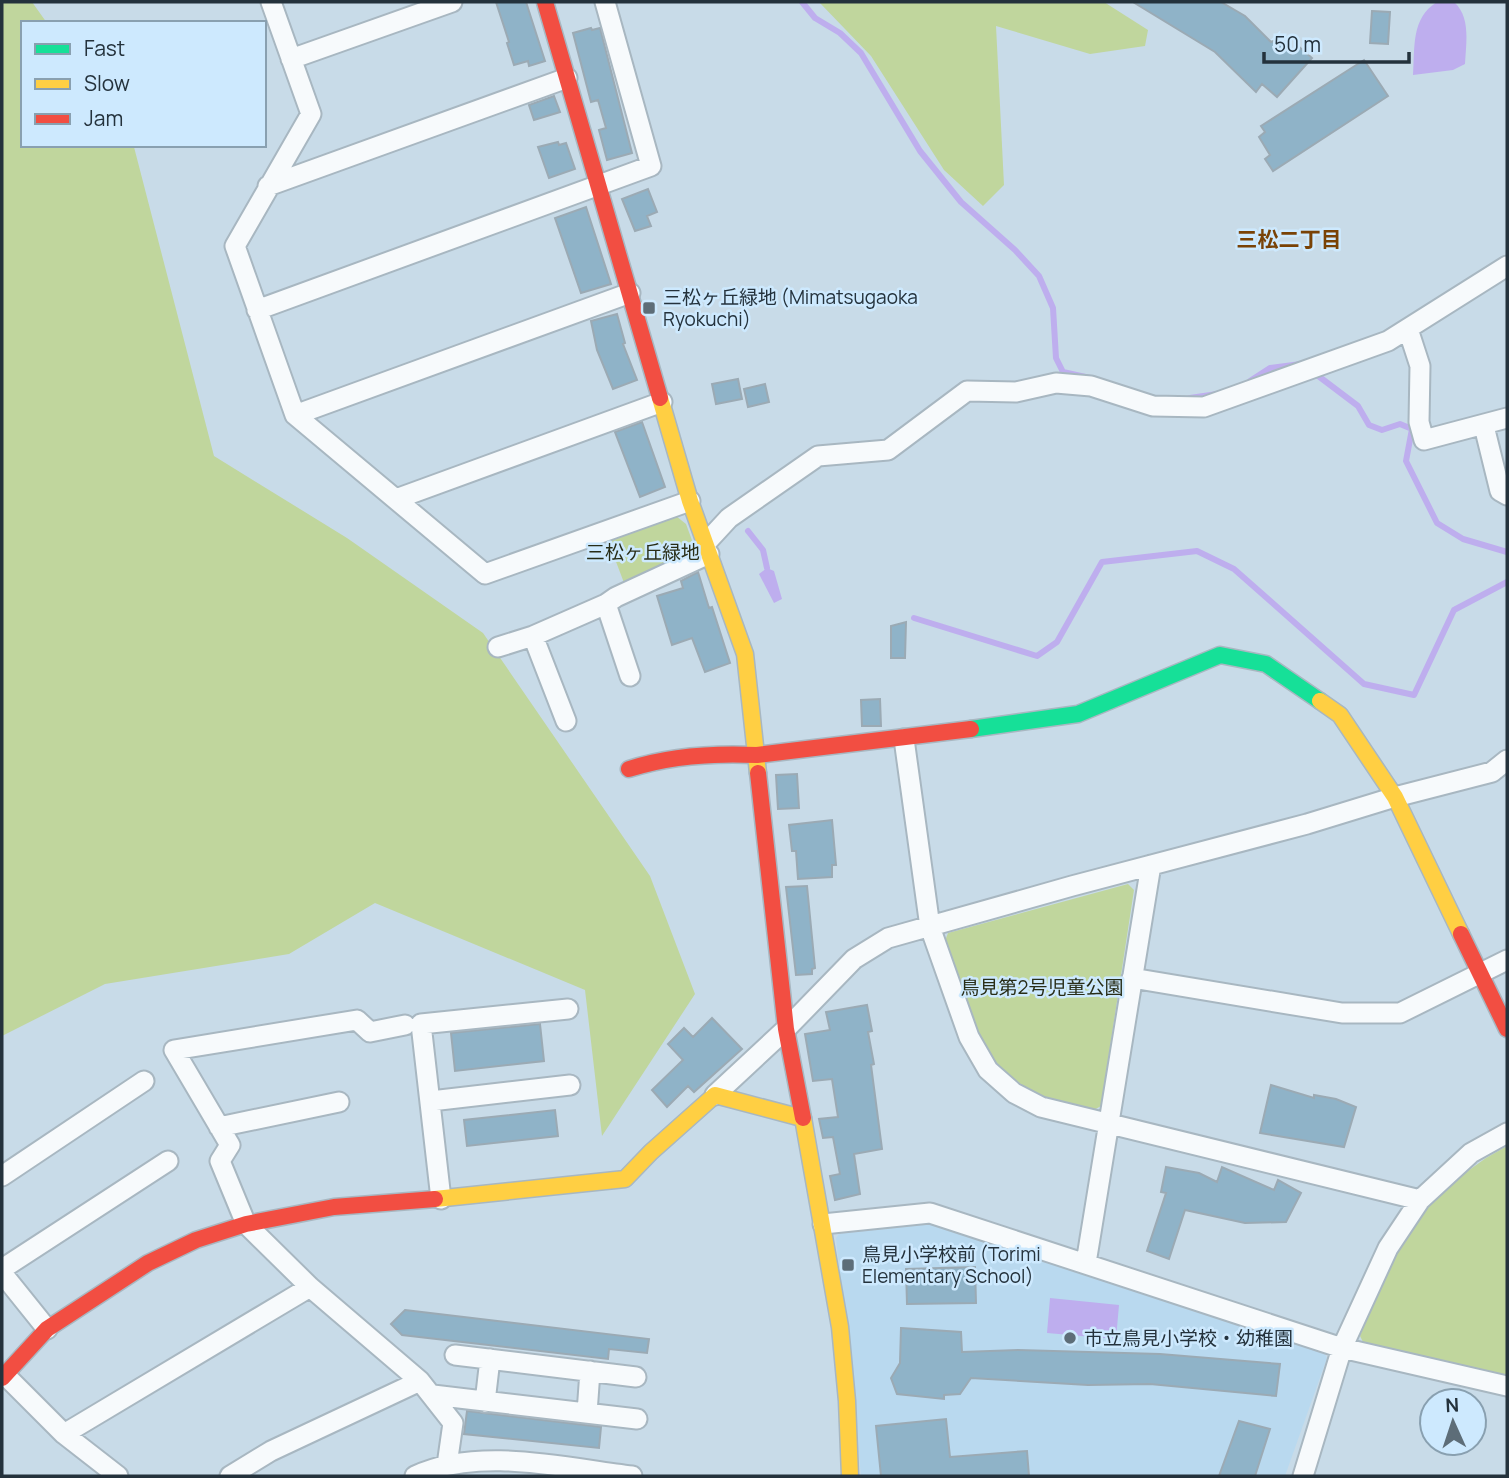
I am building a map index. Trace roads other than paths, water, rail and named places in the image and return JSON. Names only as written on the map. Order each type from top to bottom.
[{"type":"street","points":[[271,2],[311,114],[235,246],[295,415],[485,574],[690,501]]},
{"type":"street","points":[[291,59],[452,2]]},
{"type":"street","points":[[545,2],[690,501],[745,654],[786,1029],[840,1327],[850,1476]]},
{"type":"street","points":[[257,310],[651,166],[605,2]]},
{"type":"street","points":[[268,186],[567,78]]},
{"type":"street","points":[[498,647],[533,636],[606,604],[707,549],[729,517],[818,456],[888,450],[967,391],[1016,392],[1056,383],[1091,386],[1153,406],[1203,407],[1388,341],[1507,266]]},
{"type":"street","points":[[295,415],[630,293]]},
{"type":"street","points":[[1408,328],[1420,366],[1419,422],[1424,440],[1507,418]]},
{"type":"street","points":[[396,499],[662,402]]},
{"type":"street","points":[[1484,426],[1500,491],[1507,495]]},
{"type":"street","points":[[606,604],[630,676]]},
{"type":"street","points":[[533,636],[566,722]]},
{"type":"street","points":[[629,769],[657,760],[757,755],[904,739],[1078,714],[1220,656],[1266,664],[1340,715],[1395,797],[1507,1029]]},
{"type":"street","points":[[904,739],[930,927],[969,1037],[988,1070],[1014,1093],[1041,1107],[1420,1200]]},
{"type":"street","points":[[105,1473],[3,1376],[47,1329],[148,1263],[196,1240],[246,1224],[334,1207],[441,1199],[625,1179],[786,1029],[854,959],[888,938],[1492,772],[1507,760]]},
{"type":"street","points":[[1086,1263],[1151,865]]},
{"type":"street","points":[[1132,978],[1342,1013],[1400,1013],[1507,960]]},
{"type":"street","points":[[441,1199],[421,1024],[568,1009]]},
{"type":"street","points":[[405,1025],[370,1032],[356,1020],[174,1050],[230,1145],[220,1161],[246,1224],[310,1287],[427,1388],[453,1423],[447,1465]]},
{"type":"street","points":[[2,1176],[144,1081]]},
{"type":"street","points":[[431,1101],[570,1085]]},
{"type":"street","points":[[715,1095],[802,1118]]},
{"type":"street","points":[[219,1127],[339,1102]]},
{"type":"street","points":[[1303,1476],[1342,1348],[1388,1248],[1420,1200],[1471,1153],[1507,1133]]},
{"type":"street","points":[[47,1329],[2,1271],[168,1161]]},
{"type":"street","points":[[823,1224],[930,1213],[1342,1348],[1507,1386]]},
{"type":"street","points":[[64,1434],[310,1287]]},
{"type":"street","points":[[455,1355],[636,1377]]},
{"type":"street","points":[[485,1402],[490,1359]]},
{"type":"street","points":[[587,1413],[590,1371]]},
{"type":"street","points":[[230,1476],[271,1451],[427,1388],[485,1402],[638,1419]]},
{"type":"street","points":[[418,1476],[447,1465],[490,1459],[632,1476]]},
{"type":"waterway","points":[[802,2],[815,18],[840,33],[861,53],[920,151],[961,202],[1015,250],[1039,276],[1053,308],[1056,358],[1063,372],[1090,378]]},
{"type":"waterway","points":[[1250,381],[1270,368],[1301,364]]},
{"type":"waterway","points":[[1313,372],[1358,406],[1369,425],[1382,430],[1400,424],[1412,429],[1406,461],[1437,523],[1463,539],[1507,552]]},
{"type":"waterway","points":[[1190,398],[1217,394]]},
{"type":"waterway","points":[[748,531],[763,550],[767,568]]},
{"type":"waterway","points":[[914,618],[1037,656],[1057,642],[1102,562],[1197,551],[1234,569],[1364,684],[1414,695],[1454,610],[1507,582]]},
{"type":"place","name":"三松ヶ丘緑地 (Mimatsugaoka Ryokuchi)","points":[[649,308]]},
{"type":"place","name":"鳥見小学校前 (Torimi Elementary School)","points":[[848,1265]]},
{"type":"place","name":"市立鳥見小学校・幼稚園","points":[[1070,1338]]},
{"type":"district","name":"三松二丁目","points":[[1289,240]]},
{"type":"park label","name":"三松ヶ丘緑地","points":[[643,552]]},
{"type":"park label","name":"鳥見第2号児童公園","points":[[1042,987]]}]
